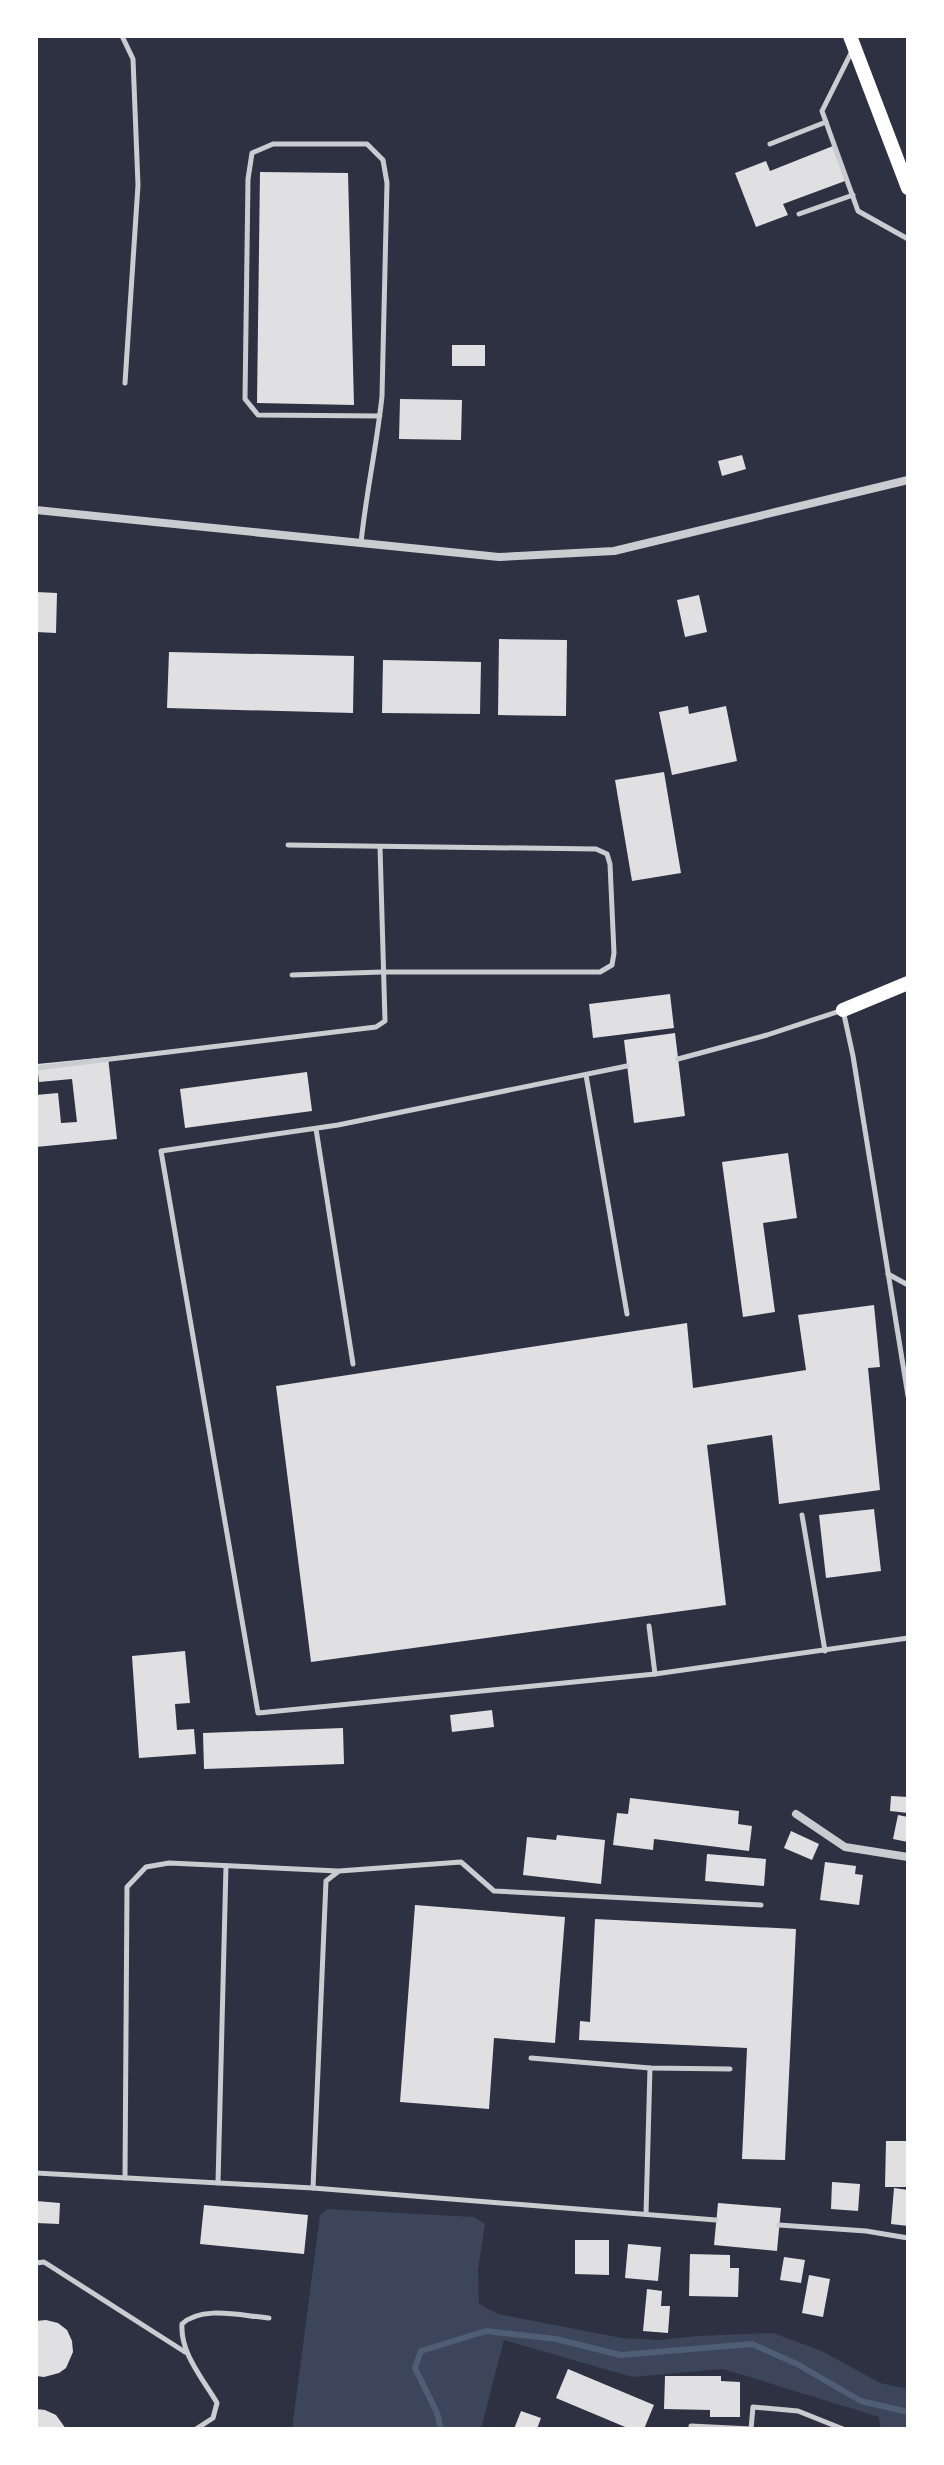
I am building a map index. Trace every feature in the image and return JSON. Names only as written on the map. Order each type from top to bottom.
[{"type":"main road","points":[[852,41],[908,188]]},
{"type":"main road","points":[[843,1010],[908,983]]},
{"type":"street","points":[[36,510],[499,557],[614,551],[908,480]]},
{"type":"street","points":[[796,1814],[845,1847],[908,1857]]},
{"type":"lane","points":[[122,36],[133,59],[138,185],[125,383]]},
{"type":"lane","points":[[852,41],[822,111],[858,211],[908,239]]},
{"type":"lane","points":[[770,144],[826,122]]},
{"type":"lane","points":[[361,543],[365,498],[380,416],[387,199],[383,160],[367,144],[273,144],[252,153],[248,179],[245,399],[258,415],[380,416]]},
{"type":"lane","points":[[799,214],[853,195]]},
{"type":"lane","points":[[288,845],[596,849],[607,854],[610,864],[614,953],[612,965],[600,972],[292,975]]},
{"type":"lane","points":[[36,1068],[376,1027],[385,1021],[380,847]]},
{"type":"lane","points":[[678,1059],[843,1010],[908,1396]]},
{"type":"lane","points":[[627,1066],[316,1129],[161,1151],[258,1713],[655,1674],[908,1638]]},
{"type":"lane","points":[[586,1075],[627,1314]]},
{"type":"lane","points":[[316,1129],[353,1364]]},
{"type":"lane","points":[[887,1273],[908,1285]]},
{"type":"lane","points":[[802,1515],[825,1651]]},
{"type":"lane","points":[[649,1626],[655,1674]]},
{"type":"lane","points":[[125,2178],[127,1887],[146,1867],[169,1863],[339,1871],[461,1862],[494,1891],[761,1905]]},
{"type":"lane","points":[[218,2183],[226,1866]]},
{"type":"lane","points":[[313,2188],[326,1881],[339,1871]]},
{"type":"lane","points":[[531,2058],[650,2068],[730,2069]]},
{"type":"lane","points":[[646,2214],[650,2068]]},
{"type":"lane","points":[[36,2173],[313,2188],[716,2220]]},
{"type":"lane","points":[[779,2225],[866,2231],[908,2238]]},
{"type":"lane","points":[[36,2263],[44,2262],[187,2353]]},
{"type":"lane","points":[[196,2429],[213,2418],[217,2403],[187,2353],[181,2339],[182,2324],[190,2316],[202,2314],[269,2318]]},
{"type":"lane","points":[[692,2429],[691,2426],[751,2429],[753,2407],[798,2411],[843,2429]]},
{"type":"shaded area","points":[[328,2209],[474,2217],[485,2224],[478,2269],[479,2304],[498,2314],[622,2338],[660,2340],[773,2333],[822,2351],[880,2383],[908,2389],[908,2429],[881,2429],[879,2417],[723,2369],[632,2377],[504,2340],[481,2429],[292,2429],[320,2215]]},
{"type":"building","points":[[833,146],[845,181],[783,204],[788,215],[756,227],[735,173],[766,161],[770,171]]},
{"type":"building","points":[[260,172],[348,173],[354,405],[257,403]]},
{"type":"building","points":[[452,345],[485,345],[485,366],[452,366]]},
{"type":"building","points":[[400,399],[462,400],[461,440],[399,439]]},
{"type":"building","points":[[742,455],[746,469],[722,476],[718,461]]},
{"type":"building","points":[[36,592],[57,593],[56,633],[36,632]]},
{"type":"building","points":[[699,595],[707,632],[685,637],[677,600]]},
{"type":"building","points":[[499,639],[567,640],[566,716],[498,715]]},
{"type":"building","points":[[169,652],[354,656],[353,713],[167,708]]},
{"type":"building","points":[[383,660],[481,662],[480,714],[382,713]]},
{"type":"building","points":[[688,706],[689,714],[726,706],[737,761],[672,775],[659,712]]},
{"type":"building","points":[[664,772],[681,873],[632,881],[615,780]]},
{"type":"building","points":[[670,994],[674,1028],[593,1038],[589,1004]]},
{"type":"building","points":[[675,1033],[685,1116],[634,1123],[624,1040]]},
{"type":"building","points":[[108,1057],[117,1139],[36,1147],[36,1095],[58,1093],[61,1123],[77,1122],[72,1079],[39,1082],[37,1064]]},
{"type":"building","points":[[307,1072],[312,1111],[185,1128],[180,1089]]},
{"type":"building","points":[[788,1153],[797,1218],[763,1223],[775,1312],[743,1317],[722,1162]]},
{"type":"building","points":[[874,1305],[880,1367],[868,1368],[880,1490],[779,1504],[772,1435],[707,1445],[726,1605],[311,1662],[276,1386],[687,1323],[693,1388],[806,1370],[798,1315]]},
{"type":"building","points":[[874,1509],[881,1571],[826,1578],[819,1515]]},
{"type":"building","points":[[185,1651],[190,1703],[175,1704],[177,1730],[194,1729],[196,1754],[139,1758],[132,1656]]},
{"type":"building","points":[[492,1710],[494,1727],[452,1732],[450,1715]]},
{"type":"building","points":[[343,1728],[344,1764],[204,1769],[203,1733]]},
{"type":"building","points":[[891,1796],[908,1797],[908,1813],[890,1811]]},
{"type":"building","points":[[630,1798],[739,1811],[738,1824],[752,1826],[749,1851],[654,1839],[653,1850],[613,1845],[617,1813],[628,1814]]},
{"type":"building","points":[[898,1815],[908,1817],[908,1842],[893,1839]]},
{"type":"building","points":[[791,1831],[819,1844],[812,1860],[784,1848]]},
{"type":"building","points":[[557,1835],[605,1840],[601,1884],[523,1875],[527,1837],[556,1840]]},
{"type":"building","points":[[707,1854],[766,1859],[764,1886],[705,1881]]},
{"type":"building","points":[[825,1862],[856,1866],[855,1874],[863,1875],[859,1905],[820,1900]]},
{"type":"building","points":[[415,1905],[565,1917],[555,2043],[494,2038],[489,2109],[400,2102]]},
{"type":"building","points":[[595,1919],[796,1929],[785,2160],[742,2159],[747,2048],[579,2040],[580,2021],[590,2022]]},
{"type":"building","points":[[886,2141],[906,2141],[906,2187],[885,2187]]},
{"type":"building","points":[[832,2182],[860,2184],[858,2211],[831,2209]]},
{"type":"building","points":[[894,2188],[908,2190],[908,2226],[891,2224]]},
{"type":"building","points":[[36,2201],[60,2203],[59,2224],[36,2223]]},
{"type":"building","points":[[718,2203],[781,2208],[777,2251],[714,2245]]},
{"type":"building","points":[[204,2205],[308,2215],[304,2254],[200,2244]]},
{"type":"building","points":[[575,2240],[609,2240],[609,2275],[575,2274]]},
{"type":"building","points":[[628,2244],[661,2247],[658,2281],[625,2278]]},
{"type":"building","points":[[690,2254],[730,2255],[730,2268],[739,2268],[738,2297],[689,2296]]},
{"type":"building","points":[[784,2257],[805,2260],[801,2283],[780,2280]]},
{"type":"building","points":[[809,2275],[830,2279],[823,2317],[802,2313]]},
{"type":"building","points":[[647,2289],[662,2291],[661,2306],[670,2306],[668,2333],[643,2331]]},
{"type":"building","points":[[36,2321],[58,2323],[67,2330],[73,2352],[66,2368],[44,2377],[36,2376]]},
{"type":"building","points":[[568,2369],[654,2405],[644,2429],[630,2429],[556,2398]]},
{"type":"building","points":[[665,2376],[721,2376],[721,2381],[740,2382],[740,2417],[710,2417],[710,2410],[664,2409]]},
{"type":"building","points":[[36,2409],[56,2415],[66,2429],[36,2429]]},
{"type":"building","points":[[521,2411],[541,2418],[537,2429],[514,2429]]},
{"type":"waterway","points":[[441,2429],[437,2413],[415,2368],[421,2351],[486,2331],[556,2339],[621,2355],[752,2344],[797,2364],[861,2401],[908,2412]]}]
